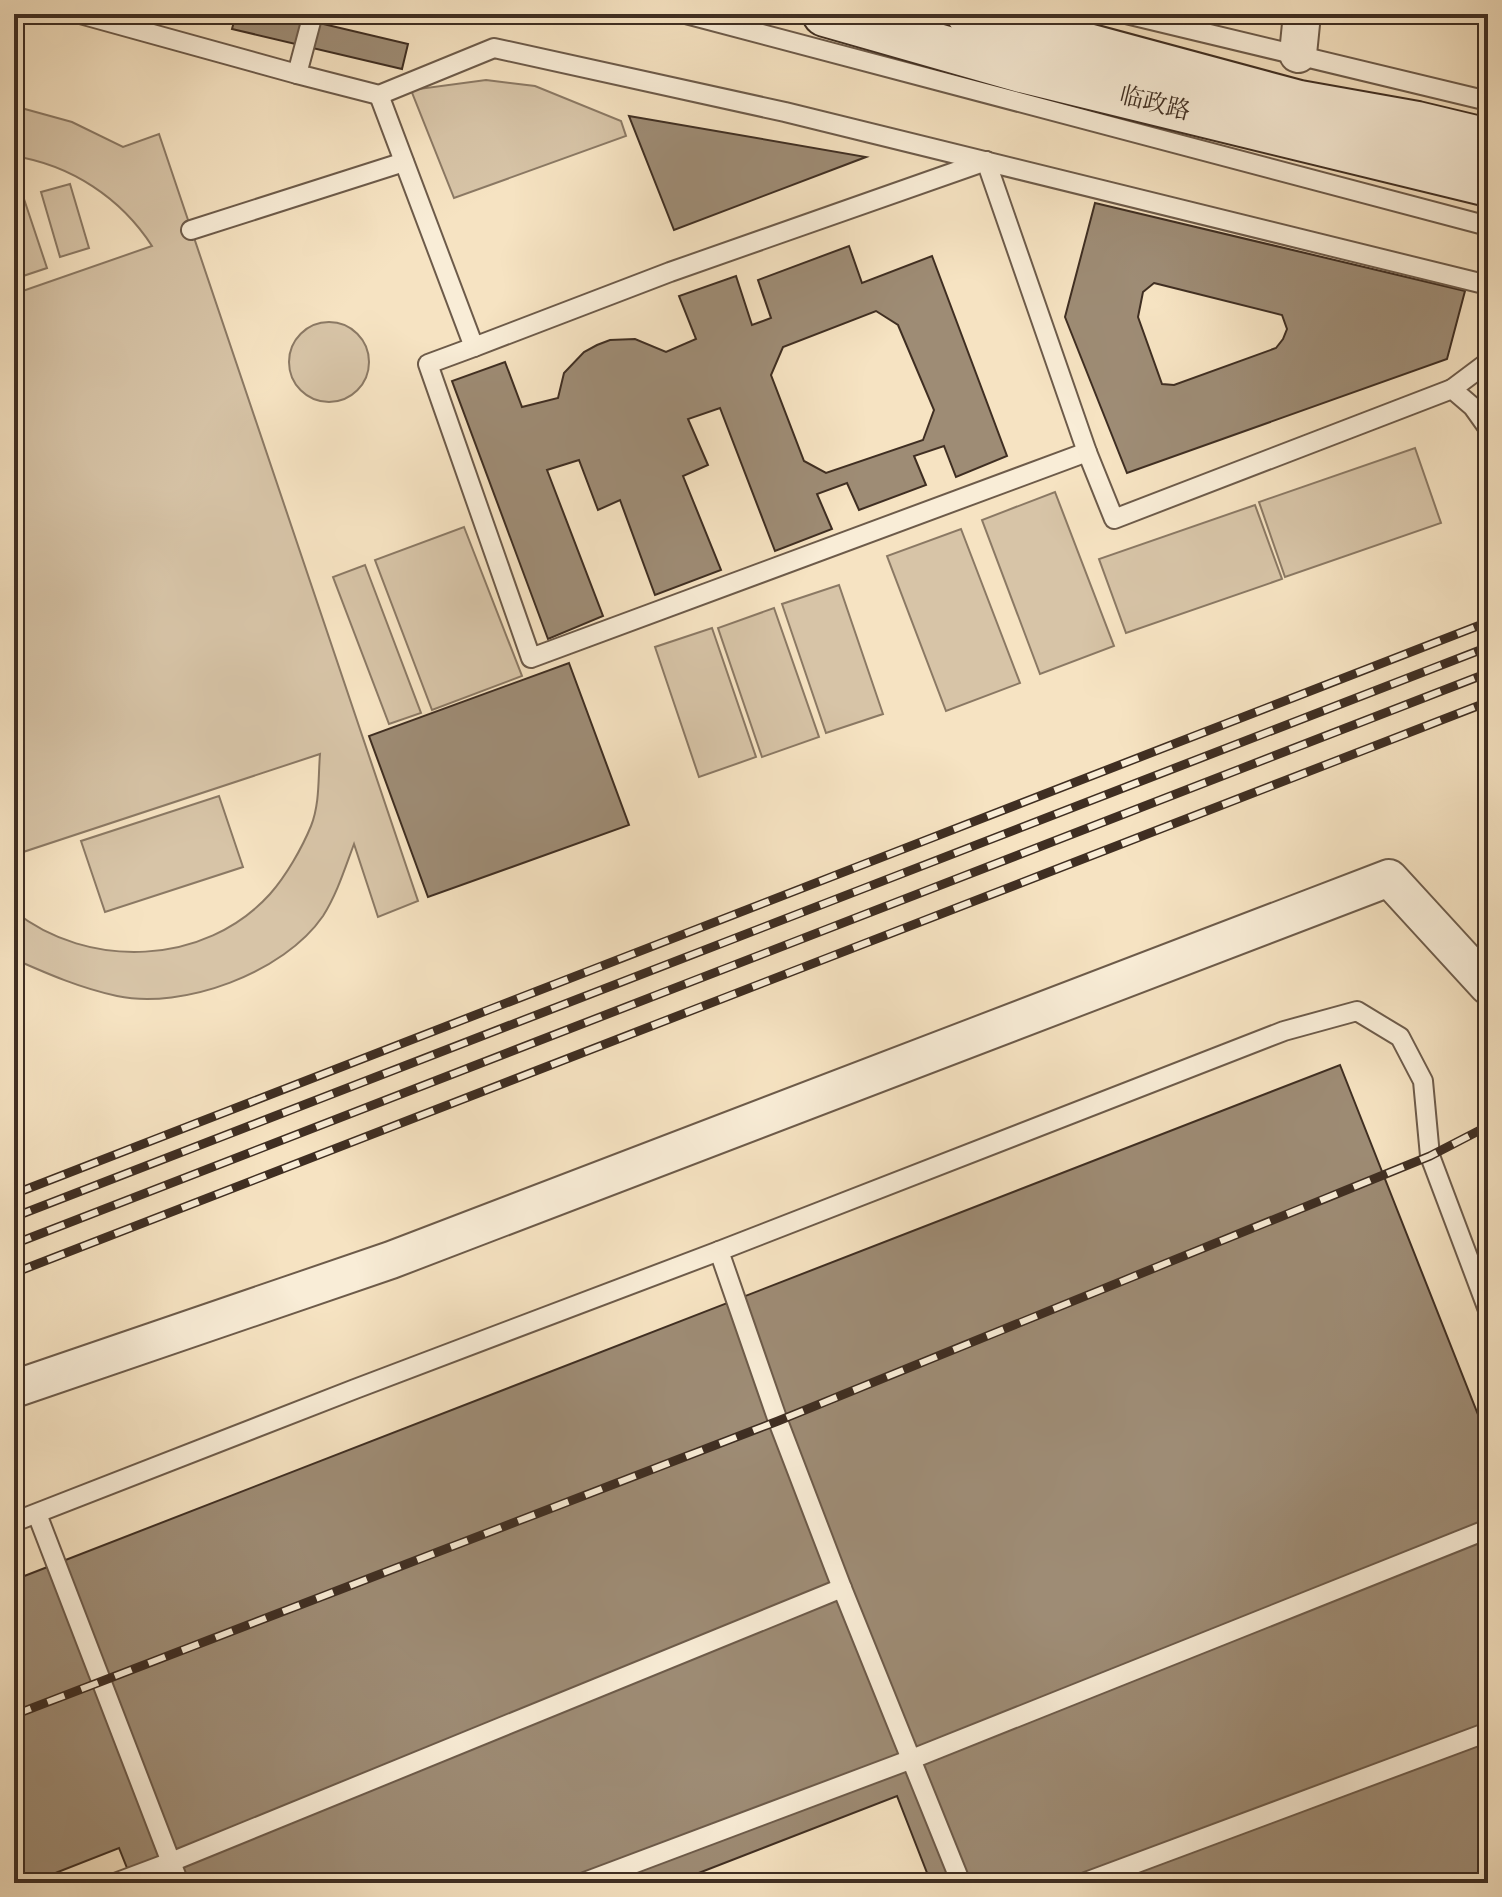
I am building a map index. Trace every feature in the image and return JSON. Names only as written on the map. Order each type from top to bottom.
[{"type":"main road","name":"临政路","points":[[825,14],[1025,71],[1488,184]]},
{"type":"main road","name":"临政路","points":[[969,14],[1299,103],[1417,124],[1488,141]]},
{"type":"street","points":[[1298,54],[1302,14]]},
{"type":"street","points":[[14,1389],[391,1260],[1389,878],[1488,986]]},
{"type":"lane","points":[[80,14],[379,95],[494,48],[785,112],[1488,285]]},
{"type":"lane","points":[[297,74],[313,14]]},
{"type":"lane","points":[[686,14],[1488,226]]},
{"type":"lane","points":[[1126,14],[1488,101]]},
{"type":"lane","points":[[379,95],[474,347]]},
{"type":"lane","points":[[986,161],[670,272],[428,364],[531,658],[1087,452]]},
{"type":"lane","points":[[986,161],[1087,452],[1114,519],[1452,389],[1488,362]]},
{"type":"lane","points":[[191,230],[404,162]]},
{"type":"lane","points":[[1452,389],[1473,407],[1488,428]]},
{"type":"lane","points":[[14,1522],[1284,1031],[1357,1011],[1400,1037],[1423,1081],[1430,1156],[1488,1310]]},
{"type":"lane","points":[[719,1251],[778,1421],[961,1883]]},
{"type":"lane","points":[[37,1514],[179,1883]]},
{"type":"lane","points":[[582,1883],[912,1759],[1488,1529]]},
{"type":"lane","points":[[115,1883],[842,1588]]},
{"type":"lane","points":[[1083,1883],[1488,1732]]},
{"type":"shaded area","points":[[486,80],[535,86],[621,121],[626,136],[454,198],[411,90]]},
{"type":"shaded area","points":[[14,106],[72,122],[123,147],[159,134],[418,901],[378,917],[354,844],[328,908],[306,936],[284,955],[258,970],[201,992],[143,999],[117,996],[77,985],[14,959],[14,911],[44,930],[76,943],[110,951],[145,952],[180,947],[213,935],[243,918],[276,887],[307,834],[316,808],[320,754],[14,855],[14,294],[152,246],[125,213],[93,186],[55,167],[14,156]]},
{"type":"shaded area","points":[[70,184],[89,248],[60,257],[41,192]]},
{"type":"shaded area","points":[[23,196],[47,268],[14,279],[14,199]]},
{"type":"shaded area","points":[[329,322],[344,325],[357,334],[366,347],[369,362],[366,377],[357,390],[344,399],[329,402],[314,399],[301,390],[292,377],[289,362],[292,347],[301,334],[314,325]]},
{"type":"shaded area","points":[[1415,448],[1441,523],[1285,577],[1259,502]]},
{"type":"shaded area","points":[[1055,492],[1114,646],[1040,674],[982,520]]},
{"type":"shaded area","points":[[1255,505],[1282,579],[1126,633],[1099,559]]},
{"type":"shaded area","points":[[464,527],[522,676],[432,710],[375,560]]},
{"type":"shaded area","points":[[961,529],[1020,683],[946,711],[887,556]]},
{"type":"shaded area","points":[[365,565],[421,713],[389,724],[333,577]]},
{"type":"shaded area","points":[[839,585],[883,714],[826,733],[782,604]]},
{"type":"shaded area","points":[[774,608],[819,737],[762,757],[718,628]]},
{"type":"shaded area","points":[[712,628],[756,757],[699,777],[655,647]]},
{"type":"shaded area","points":[[219,796],[243,867],[105,912],[81,841]]},
{"type":"building","points":[[236,14],[281,14],[408,44],[402,69],[232,29]]},
{"type":"building","points":[[629,116],[866,157],[674,230]]},
{"type":"building","points":[[1095,203],[1465,291],[1447,359],[1127,473],[1065,317]],"holes":[[[1154,283],[1282,315],[1287,329],[1276,348],[1174,385],[1162,384],[1138,317],[1143,292]]]},
{"type":"building","points":[[849,246],[862,283],[932,256],[1007,456],[956,477],[944,446],[914,456],[926,485],[859,510],[847,483],[817,494],[832,529],[775,551],[720,408],[688,419],[708,465],[683,476],[721,570],[655,595],[620,500],[598,510],[579,460],[547,470],[603,616],[548,639],[452,381],[505,362],[522,407],[558,398],[564,373],[584,352],[597,345],[610,340],[635,339],[666,352],[696,339],[679,296],[736,276],[752,325],[771,318],[758,280]],"holes":[[[876,311],[898,325],[934,410],[923,440],[826,473],[804,461],[771,375],[783,347]]]},
{"type":"building","points":[[569,663],[629,825],[428,897],[369,736]]},
{"type":"building","points":[[1340,1065],[1488,1440],[1488,1883],[931,1883],[897,1796],[673,1883],[133,1883],[119,1848],[30,1883],[14,1883],[14,1580]]},
{"type":"railway","points":[[14,1194],[1488,622]]},
{"type":"railway","points":[[14,1217],[1488,647]]},
{"type":"railway","points":[[14,1244],[1488,673]]},
{"type":"railway","points":[[14,1273],[1488,702]]},
{"type":"railway","points":[[14,1715],[778,1421],[1430,1156],[1488,1126]]}]
